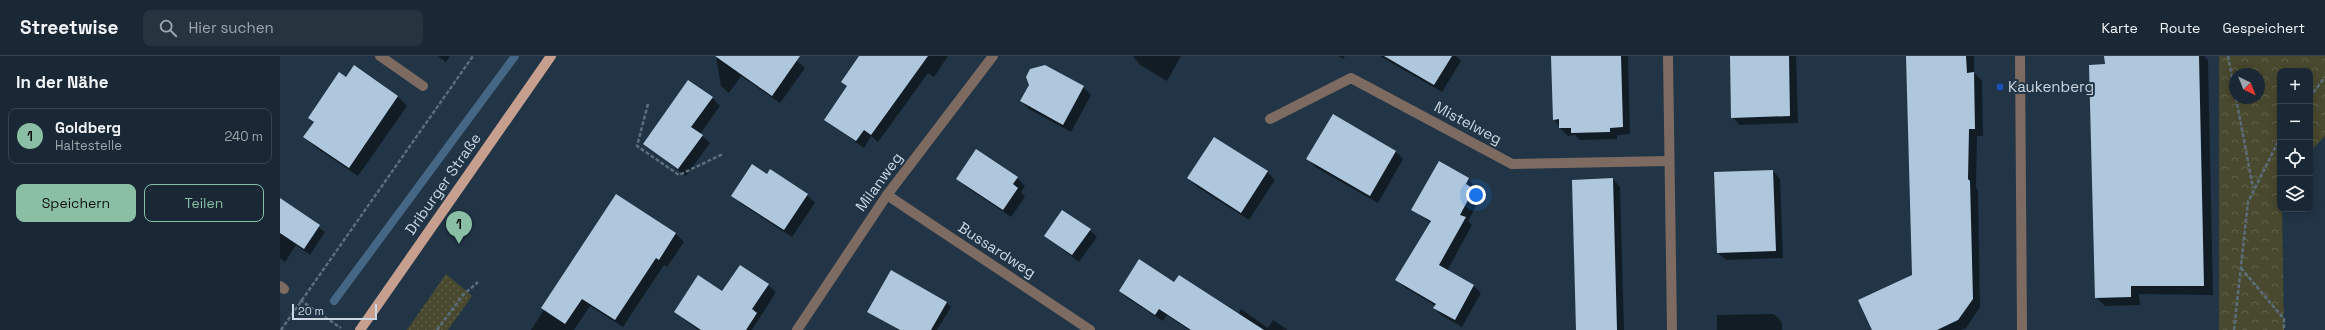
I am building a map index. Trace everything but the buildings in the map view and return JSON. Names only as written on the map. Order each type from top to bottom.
[{"type":"main road","name":"Driburger Straße","points":[[360,330],[551,56]]},
{"type":"street","points":[[380,56],[423,86]]},
{"type":"street","name":"Milanweg","points":[[797,330],[887,195],[992,56]]},
{"type":"street","points":[[1668,56],[1672,330]]},
{"type":"street","points":[[2020,56],[2022,330]]},
{"type":"street","name":"Mistelweg","points":[[1270,119],[1351,78],[1512,164],[1669,161]]},
{"type":"street","name":"Bussardweg","points":[[887,195],[1090,330]]},
{"type":"path","points":[[281,330],[473,56]]},
{"type":"path","points":[[2228,56],[2230,68]]},
{"type":"path","points":[[2313,93],[2325,77]]},
{"type":"path","points":[[648,104],[637,146],[679,175],[723,154]]},
{"type":"path","points":[[2237,104],[2253,189]]},
{"type":"path","points":[[2234,330],[2248,202],[2253,189],[2279,140]]},
{"type":"path","points":[[2240,267],[2284,319],[2284,330]]},
{"type":"path","points":[[437,330],[463,295],[478,282]]},
{"type":"path","points":[[302,301],[344,330]]},
{"type":"green space","points":[[2219,56],[2325,56],[2325,136],[2313,149],[2313,68],[2277,68],[2277,212],[2282,212],[2284,330],[2219,330]]},
{"type":"green space","points":[[446,274],[472,296],[448,330],[407,330]]},
{"type":"waterway","points":[[334,301],[515,56]]},
{"type":"place","name":"Kaukenberg","points":[[2000,87]]},
{"type":"place","name":"Goldberg","points":[[459,244]]}]
